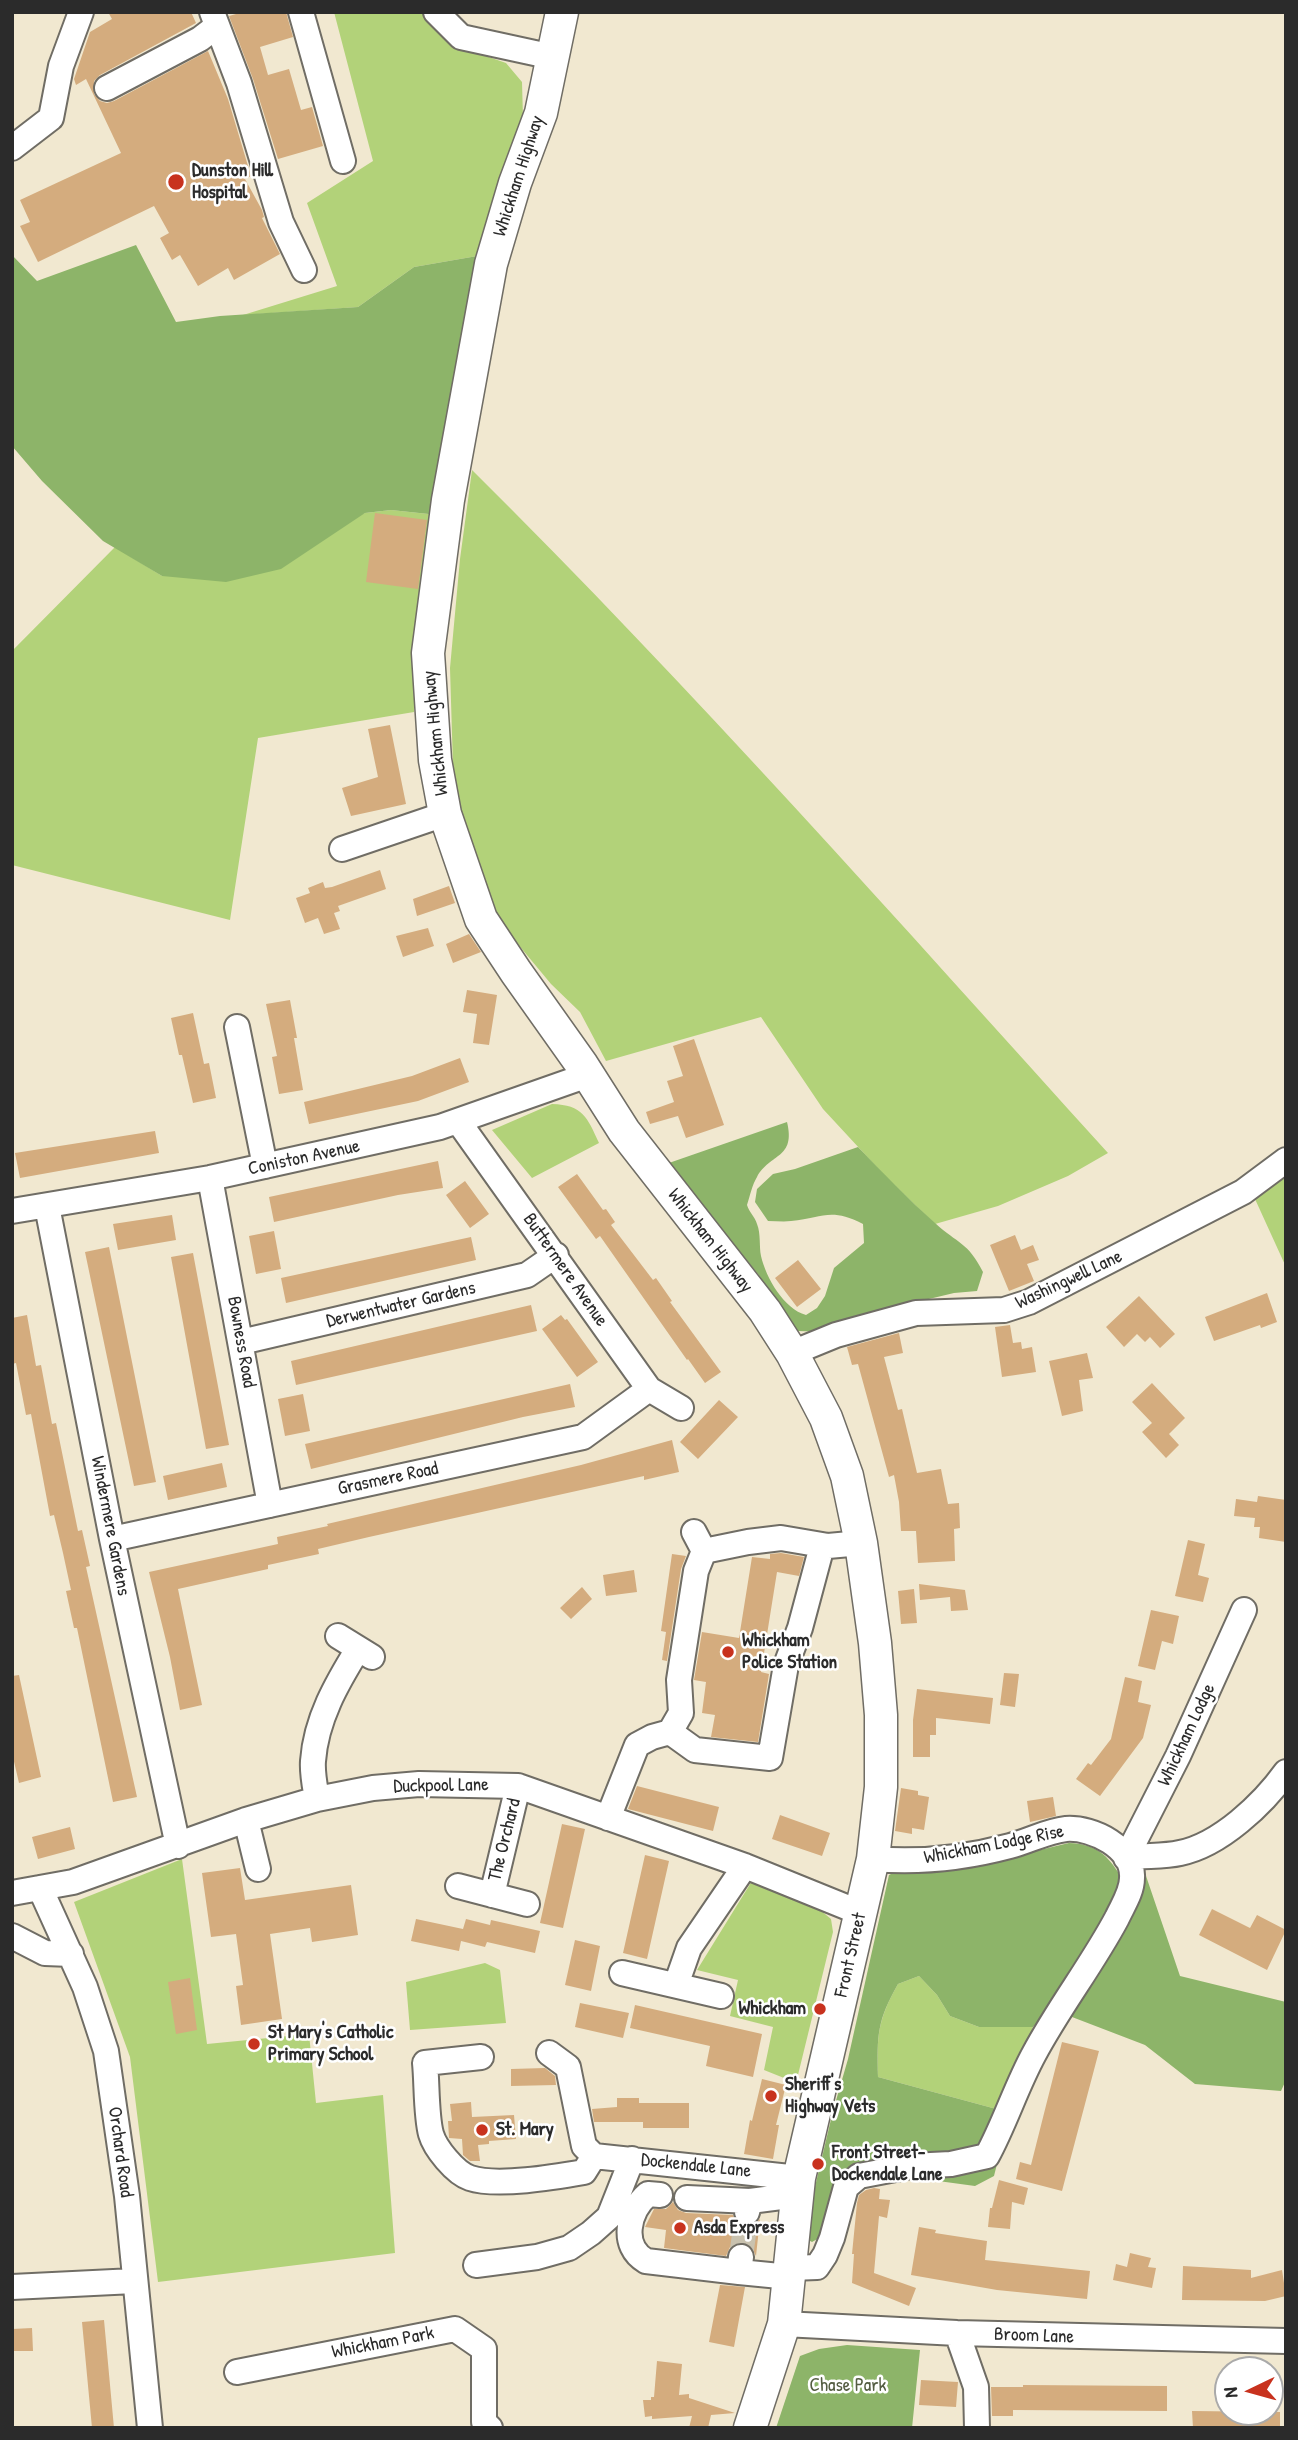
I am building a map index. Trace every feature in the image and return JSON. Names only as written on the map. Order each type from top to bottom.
[{"type":"main road","name":"Whickham Highway","points":[[562,12],[541,113],[515,183],[491,264],[448,500],[428,653],[435,760],[445,814],[481,919],[624,1131],[765,1311],[792,1353],[825,1418],[847,1476]]},
{"type":"main road","name":"Front Street","points":[[750,2428],[783,2324],[798,2186],[873,1859],[881,1787],[882,1726],[875,1643],[861,1542],[847,1476]]},
{"type":"street","points":[[12,148],[51,118],[61,66],[82,12]]},
{"type":"street","points":[[301,12],[343,161]]},
{"type":"street","points":[[436,12],[461,37],[552,57]]},
{"type":"street","points":[[107,88],[200,39],[214,19]]},
{"type":"street","points":[[214,19],[239,83],[281,222],[304,270]]},
{"type":"street","points":[[342,849],[445,814]]},
{"type":"street","points":[[237,1027],[265,1166]]},
{"type":"street","name":"Coniston Avenue","points":[[12,1211],[210,1178],[379,1142],[458,1121],[588,1075]]},
{"type":"street","name":"Buttermere Avenue","points":[[458,1121],[649,1389],[681,1408]]},
{"type":"street","name":"Washingwell Lane","points":[[792,1353],[836,1335],[916,1313],[1004,1310],[1030,1302],[1243,1192],[1286,1160]]},
{"type":"street","name":"Bowness Road","points":[[210,1178],[270,1505]]},
{"type":"street","name":"Windermere Gardens","points":[[47,1206],[112,1539],[177,1846]]},
{"type":"street","name":"Derwentwater Gardens","points":[[241,1342],[527,1275],[555,1255]]},
{"type":"street","name":"Grasmere Road","points":[[112,1539],[583,1437],[649,1389]]},
{"type":"street","points":[[608,1818],[637,1745],[670,1732],[681,1713],[679,1680],[699,1542],[748,1542],[781,1538],[822,1546],[861,1542]]},
{"type":"street","points":[[670,1732],[695,1750],[770,1758],[786,1665],[800,1628],[822,1546]]},
{"type":"street","name":"Whickham Lodge","points":[[1126,1858],[1178,1756],[1244,1610]]},
{"type":"street","points":[[317,1799],[312,1762],[319,1726],[337,1683],[356,1648]]},
{"type":"street","points":[[660,2195],[648,2194],[636,2207],[629,2226],[631,2245],[638,2256],[646,2261],[740,2265],[790,2272],[817,2267],[832,2238],[846,2187],[859,2176],[911,2166],[951,2164],[987,2156],[1034,2055],[1102,1947],[1125,1903],[1131,1889],[1132,1877],[1126,1858],[1199,1849],[1221,1836],[1263,1799],[1286,1772]]},
{"type":"street","name":"Duckpool Lane","points":[[13,1891],[73,1882],[246,1820],[317,1799],[373,1788],[419,1784],[518,1786],[746,1866],[861,1913]]},
{"type":"street","name":"The Orchard","points":[[492,1895],[518,1786]]},
{"type":"street","points":[[246,1820],[258,1869]]},
{"type":"street","name":"Whickham Lodge Rise","points":[[873,1859],[939,1860],[1009,1846],[1069,1829],[1103,1838],[1116,1846],[1126,1858]]},
{"type":"street","points":[[676,1986],[689,1948],[746,1866]]},
{"type":"street","points":[[458,1886],[527,1904]]},
{"type":"street","name":"Orchard Road","points":[[40,1888],[85,1987],[106,2051],[127,2196],[150,2428]]},
{"type":"street","points":[[12,1936],[45,1953],[71,1954]]},
{"type":"street","points":[[622,1973],[720,1996]]},
{"type":"street","points":[[481,2057],[425,2063],[431,2133],[442,2155],[468,2178],[491,2181],[584,2172],[594,2157],[584,2146],[568,2067],[549,2053]]},
{"type":"street","name":"Dockendale Lane","points":[[594,2157],[632,2159],[798,2186]]},
{"type":"street","points":[[476,2265],[537,2258],[569,2248],[609,2217],[632,2159]]},
{"type":"street","points":[[687,2198],[748,2206],[798,2186]]},
{"type":"street","points":[[12,2287],[134,2281]]},
{"type":"street","name":"Broom Lane","points":[[783,2324],[957,2333],[1286,2341]]},
{"type":"street","name":"Whickham Park","points":[[237,2372],[455,2329],[484,2349],[484,2422],[490,2428]]},
{"type":"street","points":[[957,2333],[976,2387],[977,2428]]},
{"type":"green space","points":[[334,12],[422,12],[457,46],[506,63],[522,82],[523,118],[483,255],[414,267],[358,307],[243,315],[337,286],[307,203],[373,161]]},
{"type":"green space","points":[[136,245],[176,322],[220,316],[358,307],[414,267],[483,255],[438,515],[391,510],[365,513],[281,569],[226,582],[162,576],[103,541],[42,481],[12,446],[12,255],[37,281]]},
{"type":"green space","points":[[472,470],[715,721],[1108,1153],[1068,1176],[998,1206],[935,1224],[885,1176],[823,1109],[761,1017],[606,1061],[580,1012],[551,984],[497,919],[467,844],[453,767],[450,668]]},
{"type":"green space","points":[[391,510],[438,515],[420,639],[414,712],[258,738],[230,920],[12,865],[12,651],[115,547],[162,576],[365,513]]},
{"type":"green space","points":[[552,1104],[571,1107],[583,1114],[599,1143],[532,1178],[492,1130]]},
{"type":"green space","points":[[787,1122],[788,1143],[780,1154],[762,1169],[752,1187],[747,1205],[756,1221],[761,1256],[767,1274],[777,1292],[790,1306],[806,1315],[817,1308],[825,1296],[834,1268],[864,1243],[863,1224],[834,1215],[768,1221],[755,1202],[757,1189],[773,1174],[858,1147],[915,1205],[972,1255],[983,1272],[977,1291],[954,1293],[862,1315],[825,1332],[798,1331],[785,1318],[758,1274],[666,1164]]},
{"type":"green space","points":[[1286,1177],[1286,1267],[1255,1199]]},
{"type":"green space","points":[[1069,1843],[1098,1850],[1118,1872],[1145,1873],[1180,1976],[1286,2002],[1286,2080],[1281,2091],[1195,2084],[1145,2045],[1072,2017],[1052,2005],[1033,2027],[979,2027],[950,2016],[937,1995],[919,1976],[898,1984],[886,2008],[878,2039],[878,2077],[1000,2110],[1002,2144],[994,2176],[975,2186],[850,2169],[843,2174],[834,2190],[821,2237],[812,2242],[807,2239],[808,2216],[848,2059],[889,1875],[899,1870],[1015,1856]]},
{"type":"green space","name":"St Mary's Catholic Primary School","points":[[182,1859],[207,2044],[309,2034],[316,2103],[383,2095],[395,2253],[158,2282],[130,2057],[74,1902]]},
{"type":"green space","points":[[752,1881],[819,1909],[831,1919],[833,1932],[797,2079],[789,2080],[764,2070],[773,2027],[730,2016],[738,1980],[697,1970]]},
{"type":"green space","points":[[485,1963],[500,1970],[506,2023],[410,2030],[406,1982]]},
{"type":"green space","points":[[919,1976],[937,1995],[950,2016],[979,2027],[1033,2027],[1000,2110],[878,2077],[878,2039],[886,2008],[898,1984]]},
{"type":"green space","name":"Chase Park","points":[[847,2345],[920,2350],[912,2428],[776,2428],[800,2356],[819,2349]]},
{"type":"building","points":[[108,12],[191,12],[196,23],[100,75],[94,81],[94,94],[100,101],[114,101],[208,51],[228,99],[251,176],[245,179],[262,210],[262,218],[280,254],[234,280],[228,268],[198,286],[180,255],[172,260],[160,238],[169,233],[154,206],[38,262],[20,226],[30,222],[20,200],[121,153],[86,79],[76,85],[74,79],[90,32],[112,19]]},
{"type":"building","points":[[243,12],[286,12],[293,37],[260,47],[268,75],[289,69],[301,110],[312,107],[323,146],[278,159],[253,79],[229,16]]},
{"type":"building","points":[[375,513],[427,520],[418,589],[366,582]]},
{"type":"building","points":[[390,725],[406,804],[351,816],[342,788],[378,777],[368,729]]},
{"type":"building","points":[[380,870],[386,889],[338,906],[340,911],[334,913],[340,929],[324,934],[318,918],[305,923],[296,898],[310,893],[308,888],[323,882],[325,888],[332,887]]},
{"type":"building","points":[[449,886],[455,903],[417,916],[413,899]]},
{"type":"building","points":[[428,928],[434,946],[403,957],[396,936]]},
{"type":"building","points":[[469,934],[481,952],[453,963],[446,944]]},
{"type":"building","points":[[467,990],[497,995],[489,1045],[473,1043],[477,1014],[463,1012]]},
{"type":"building","points":[[290,1000],[303,1090],[279,1094],[272,1057],[277,1056],[266,1004]]},
{"type":"building","points":[[193,1013],[204,1064],[209,1063],[216,1098],[193,1103],[171,1018]]},
{"type":"building","points":[[694,1039],[724,1125],[686,1138],[678,1116],[650,1124],[646,1112],[674,1102],[667,1081],[683,1076],[673,1046]]},
{"type":"building","points":[[460,1058],[469,1082],[418,1101],[309,1124],[304,1102],[412,1076]]},
{"type":"building","points":[[155,1131],[159,1153],[20,1178],[15,1153]]},
{"type":"building","points":[[438,1161],[443,1188],[274,1222],[269,1197]]},
{"type":"building","points":[[577,1174],[603,1210],[606,1209],[615,1222],[611,1225],[653,1280],[656,1278],[672,1301],[670,1302],[721,1372],[705,1383],[600,1236],[596,1239],[558,1187]]},
{"type":"building","points":[[465,1181],[489,1214],[470,1228],[446,1195]]},
{"type":"building","points":[[172,1215],[176,1240],[118,1250],[113,1224]]},
{"type":"building","points":[[274,1231],[281,1269],[256,1274],[249,1236]]},
{"type":"building","points":[[1015,1235],[1021,1250],[1033,1245],[1039,1260],[1027,1264],[1034,1281],[1009,1291],[990,1245]]},
{"type":"building","points":[[471,1237],[476,1260],[286,1303],[281,1278]]},
{"type":"building","points":[[109,1247],[156,1482],[134,1486],[85,1252]]},
{"type":"building","points":[[193,1253],[229,1445],[206,1449],[171,1257]]},
{"type":"building","points":[[798,1260],[821,1289],[797,1307],[775,1278]]},
{"type":"building","points":[[1267,1293],[1277,1322],[1214,1341],[1205,1317]]},
{"type":"building","points":[[1139,1296],[1175,1334],[1160,1348],[1150,1337],[1145,1342],[1137,1334],[1124,1347],[1106,1327]]},
{"type":"building","points":[[531,1305],[537,1331],[296,1385],[291,1361]]},
{"type":"building","points":[[27,1315],[36,1366],[41,1365],[52,1424],[56,1423],[78,1531],[82,1530],[90,1566],[86,1567],[137,1797],[113,1802],[77,1628],[74,1628],[66,1591],[71,1590],[54,1515],[50,1516],[31,1414],[26,1415],[16,1363],[12,1364],[12,1318]]},
{"type":"building","points":[[561,1315],[567,1319],[598,1362],[577,1377],[542,1329]]},
{"type":"building","points":[[1010,1325],[1013,1343],[1021,1342],[1022,1349],[1032,1347],[1036,1372],[1002,1377],[995,1327]]},
{"type":"building","points":[[899,1333],[903,1353],[884,1357],[898,1410],[902,1409],[917,1473],[941,1469],[948,1504],[959,1503],[960,1528],[954,1529],[955,1561],[918,1563],[916,1531],[901,1531],[894,1475],[889,1477],[858,1364],[852,1365],[847,1347]]},
{"type":"building","points":[[1087,1353],[1093,1378],[1079,1380],[1083,1411],[1062,1416],[1049,1361]]},
{"type":"building","points":[[1152,1383],[1185,1418],[1169,1434],[1179,1445],[1166,1458],[1142,1432],[1152,1423],[1132,1402]]},
{"type":"building","points":[[570,1384],[575,1407],[523,1417],[311,1469],[305,1444]]},
{"type":"building","points":[[303,1394],[310,1431],[285,1436],[278,1399]]},
{"type":"building","points":[[719,1400],[738,1417],[698,1459],[680,1442]]},
{"type":"building","points":[[672,1440],[679,1472],[644,1480],[644,1476],[369,1537],[318,1549],[319,1554],[268,1565],[268,1569],[178,1589],[202,1705],[180,1710],[149,1572],[278,1544],[277,1537],[581,1465]]},
{"type":"building","points":[[222,1463],[227,1487],[168,1500],[163,1476]]},
{"type":"building","points":[[1258,1496],[1286,1500],[1286,1542],[1259,1538],[1260,1527],[1254,1527],[1255,1518],[1234,1516],[1236,1499],[1257,1502]]},
{"type":"building","points":[[1188,1540],[1205,1544],[1198,1575],[1209,1578],[1203,1602],[1175,1596]]},
{"type":"building","points":[[672,1554],[686,1556],[681,1569],[667,1661],[662,1660],[666,1632],[661,1631]]},
{"type":"building","name":"Whickham Police Station","points":[[770,1554],[804,1557],[799,1576],[777,1572],[761,1672],[769,1674],[758,1742],[711,1737],[715,1715],[702,1713],[706,1682],[694,1680],[702,1632],[739,1638],[752,1557],[770,1559]]},
{"type":"building","points":[[634,1570],[637,1592],[606,1596],[603,1575]]},
{"type":"building","points":[[919,1584],[965,1590],[968,1610],[951,1611],[950,1597],[920,1600]]},
{"type":"building","points":[[582,1587],[592,1599],[571,1619],[560,1608]]},
{"type":"building","points":[[914,1589],[917,1623],[901,1624],[898,1591]]},
{"type":"building","points":[[1151,1610],[1179,1616],[1173,1644],[1162,1641],[1155,1670],[1138,1666]]},
{"type":"building","points":[[1004,1673],[1019,1674],[1015,1707],[1000,1705]]},
{"type":"building","points":[[19,1675],[41,1777],[19,1783],[12,1753],[12,1676]]},
{"type":"building","points":[[1125,1677],[1142,1681],[1138,1702],[1151,1705],[1143,1738],[1100,1796],[1076,1779],[1111,1739]]},
{"type":"building","points":[[917,1689],[993,1698],[990,1724],[936,1718],[936,1735],[930,1735],[930,1757],[913,1757],[913,1720]]},
{"type":"building","points":[[637,1786],[719,1807],[713,1831],[628,1809]]},
{"type":"building","points":[[901,1788],[918,1791],[918,1795],[929,1797],[924,1830],[912,1828],[912,1834],[895,1831]]},
{"type":"building","points":[[1053,1797],[1056,1816],[1030,1822],[1027,1801]]},
{"type":"building","points":[[780,1815],[830,1833],[822,1856],[772,1839]]},
{"type":"building","points":[[562,1824],[585,1829],[563,1928],[540,1923]]},
{"type":"building","points":[[70,1827],[75,1849],[38,1859],[32,1837]]},
{"type":"building","points":[[645,1855],[669,1861],[647,1959],[623,1953]]},
{"type":"building","points":[[240,1868],[245,1900],[351,1885],[358,1935],[312,1942],[310,1928],[270,1934],[282,2019],[241,2025],[236,1986],[243,1985],[236,1934],[211,1937],[202,1873]]},
{"type":"building","points":[[1212,1909],[1250,1928],[1257,1915],[1286,1930],[1267,1970],[1199,1935]]},
{"type":"building","points":[[416,1919],[463,1929],[466,1919],[490,1925],[491,1920],[540,1931],[535,1953],[487,1942],[485,1947],[461,1941],[459,1951],[411,1941]]},
{"type":"building","points":[[575,1940],[600,1946],[591,1991],[565,1985]]},
{"type":"building","points":[[190,1978],[197,2030],[176,2034],[168,1982]]},
{"type":"building","points":[[580,2003],[629,2013],[623,2038],[575,2027]]},
{"type":"building","points":[[635,2005],[762,2034],[753,2077],[706,2066],[710,2046],[630,2028]]},
{"type":"building","points":[[1062,2042],[1099,2051],[1062,2191],[1016,2179],[1020,2162],[1031,2165]]},
{"type":"building","points":[[545,2068],[555,2076],[556,2085],[511,2086],[511,2069]]},
{"type":"building","points":[[762,2079],[786,2085],[776,2125],[779,2125],[773,2159],[744,2154],[750,2120],[752,2121]]},
{"type":"building","points":[[617,2098],[639,2098],[639,2103],[689,2103],[689,2128],[643,2128],[643,2122],[594,2122],[592,2109],[617,2107]]},
{"type":"building","name":"St. Mary","points":[[471,2102],[472,2117],[514,2115],[516,2139],[489,2141],[489,2144],[478,2145],[480,2161],[470,2161],[463,2155],[462,2139],[449,2138],[448,2121],[452,2121],[450,2104]]},
{"type":"building","points":[[999,2180],[1028,2188],[1024,2205],[1012,2202],[1010,2229],[988,2227],[990,2208]]},
{"type":"building","points":[[874,2188],[880,2189],[879,2199],[890,2200],[887,2218],[879,2216],[874,2273],[916,2288],[909,2306],[852,2283],[857,2203],[859,2195]]},
{"type":"building","points":[[673,2202],[678,2210],[686,2213],[733,2215],[736,2222],[744,2226],[751,2226],[760,2219],[756,2256],[751,2246],[742,2242],[730,2247],[726,2256],[664,2248],[666,2230],[645,2227],[654,2209],[666,2209]]},
{"type":"building","points":[[919,2227],[936,2230],[935,2233],[987,2241],[985,2260],[1090,2271],[1087,2299],[997,2290],[911,2275]]},
{"type":"building","points":[[1130,2253],[1151,2258],[1148,2267],[1156,2268],[1152,2288],[1113,2280],[1116,2264],[1127,2267]]},
{"type":"building","points":[[1183,2266],[1251,2270],[1251,2278],[1282,2270],[1286,2296],[1265,2301],[1182,2300]]},
{"type":"building","points":[[720,2285],[745,2287],[734,2347],[709,2342]]},
{"type":"building","points":[[104,2320],[114,2428],[92,2428],[82,2322]]},
{"type":"building","points":[[32,2328],[33,2351],[12,2351],[12,2329]]},
{"type":"building","points":[[657,2361],[682,2364],[679,2395],[689,2394],[689,2398],[735,2413],[711,2415],[708,2428],[689,2428],[692,2416],[652,2419],[652,2416],[645,2417],[643,2400],[651,2400],[651,2397],[654,2397]]},
{"type":"building","points":[[921,2380],[958,2382],[956,2407],[919,2405]]},
{"type":"building","points":[[1167,2386],[1167,2411],[1013,2410],[1013,2416],[992,2416],[991,2387]]},
{"type":"building","points":[[1192,2411],[1214,2411],[1214,2426],[1280,2426],[1280,2428],[1193,2428]]},
{"type":"tunnel","points":[[741,2257],[747,2212]]},
{"type":"place","name":"Dunston Hill Hospital","points":[[176,182]]},
{"type":"place","name":"Whickham Police Station","points":[[728,1652]]},
{"type":"place","name":"Whickham","points":[[820,2009]]},
{"type":"place","name":"St Mary's Catholic Primary School","points":[[254,2044]]},
{"type":"place","name":"Sheriff's Highway Vets","points":[[771,2096]]},
{"type":"place","name":"St. Mary","points":[[482,2130]]},
{"type":"place","name":"Front Street- Dockendale Lane","points":[[818,2164]]},
{"type":"place","name":"Asda Express","points":[[680,2228]]}]
